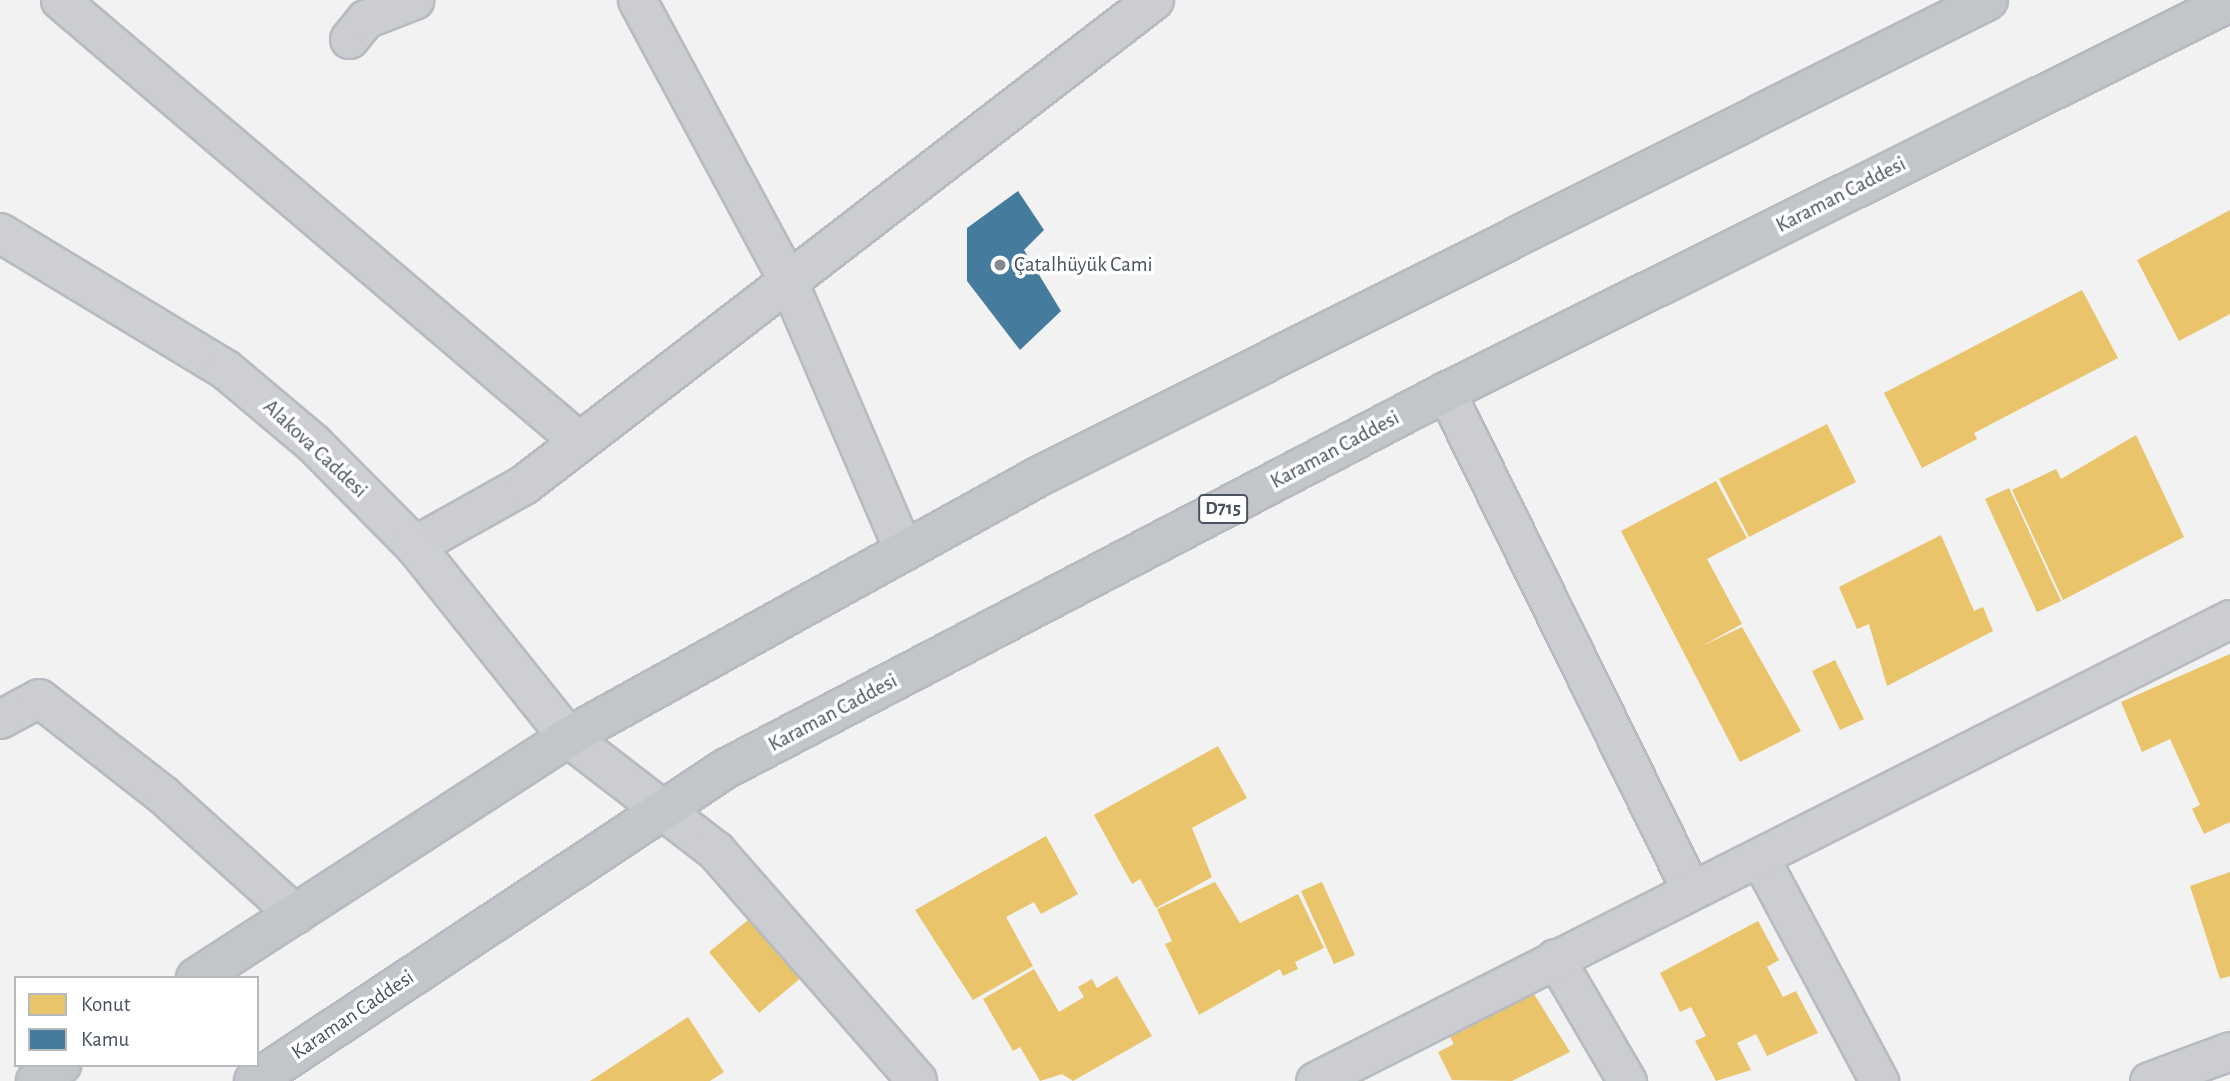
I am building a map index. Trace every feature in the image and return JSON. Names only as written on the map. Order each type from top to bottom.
[{"type":"highway","points":[[199,976],[568,737],[1036,478],[1988,0]]},
{"type":"highway","name":"Karaman Caddesi","points":[[254,1081],[725,769],[1446,392],[2229,5]]},
{"type":"highway","points":[[36,1081],[58,1067]]},
{"type":"main road","name":"Alakova Caddesi","points":[[0,233],[225,369],[313,443],[415,546],[568,737]]},
{"type":"street","points":[[60,0],[580,442]]},
{"type":"street","points":[[349,39],[365,19],[414,0]]},
{"type":"street","points":[[637,0],[788,281],[904,551]]},
{"type":"street","points":[[415,546],[524,485],[1154,0]]},
{"type":"street","points":[[1446,392],[1690,888]]},
{"type":"street","points":[[1315,1081],[1690,888],[1761,860],[2230,619]]},
{"type":"street","points":[[0,719],[38,698],[163,795],[295,914]]},
{"type":"street","points":[[568,737],[667,808],[740,876],[917,1081]]},
{"type":"street","points":[[1761,860],[1878,1081]]},
{"type":"street","points":[[1555,958],[1627,1081]]},
{"type":"street","points":[[2160,1079],[2230,1051]]},
{"type":"building: Konut","points":[[2230,210],[2230,314],[2179,341],[2137,260]]},
{"type":"building: Konut","points":[[2082,290],[2118,358],[1974,433],[1977,439],[1922,468],[1884,393]]},
{"type":"building: Konut","points":[[1827,424],[1856,482],[1749,537],[1719,479]]},
{"type":"building: Konut","points":[[2136,435],[2184,537],[2063,600],[2012,490],[2056,469],[2061,479]]},
{"type":"building: Konut","points":[[1716,481],[1747,538],[1707,559],[1742,624],[1700,647],[1742,627],[1801,731],[1740,762],[1621,531]]},
{"type":"building: Konut","points":[[2009,488],[2061,601],[2037,612],[1985,499]]},
{"type":"building: Konut","points":[[1941,535],[1974,611],[1983,607],[1993,631],[1887,686],[1869,624],[1857,629],[1839,587]]},
{"type":"building: Konut","points":[[2230,654],[2230,822],[2204,834],[2192,809],[2200,805],[2170,739],[2142,752],[2121,702]]},
{"type":"building: Konut","points":[[1835,660],[1864,719],[1840,730],[1812,671]]},
{"type":"building: Konut","points":[[1218,746],[1247,798],[1192,828],[1212,877],[1156,908],[1140,879],[1132,884],[1094,815]]},
{"type":"building: Konut","points":[[1046,836],[1078,894],[1041,914],[1034,902],[1006,917],[1033,966],[973,1000],[915,910]]},
{"type":"building: Konut","points":[[2230,872],[2230,976],[2220,979],[2190,886]]},
{"type":"building: Konut","points":[[1215,882],[1240,923],[1298,894],[1324,948],[1295,962],[1298,969],[1283,976],[1280,969],[1199,1015],[1165,944],[1172,941],[1157,909]]},
{"type":"building: Konut","points":[[1322,882],[1355,955],[1334,964],[1301,891]]},
{"type":"building: Konut","points":[[764,907],[814,967],[759,1013],[709,952]]},
{"type":"building: Konut","points":[[1758,921],[1779,960],[1767,967],[1783,997],[1796,991],[1818,1033],[1767,1056],[1756,1034],[1737,1043],[1751,1070],[1716,1081],[1695,1041],[1706,1036],[1691,1007],[1680,1012],[1660,973]]},
{"type":"building: Konut","points":[[1034,969],[1059,1012],[1084,997],[1078,987],[1092,979],[1097,988],[1117,976],[1152,1036],[1073,1081],[1062,1074],[1040,1081],[1020,1047],[1013,1051],[983,999]]},
{"type":"building: Konut","points":[[1534,994],[1570,1052],[1512,1081],[1452,1080],[1438,1052],[1454,1044],[1450,1037]]},
{"type":"building: Konut","points":[[688,1017],[724,1072],[710,1081],[590,1081]]},
{"type":"building: Kamu","name":"Çatalhüyük Cami","points":[[1018,191],[1044,230],[1024,250],[1061,311],[1020,350],[967,281],[967,228]]},
{"type":"place","name":"Çatalhüyük Cami","points":[[1000,265]]}]
